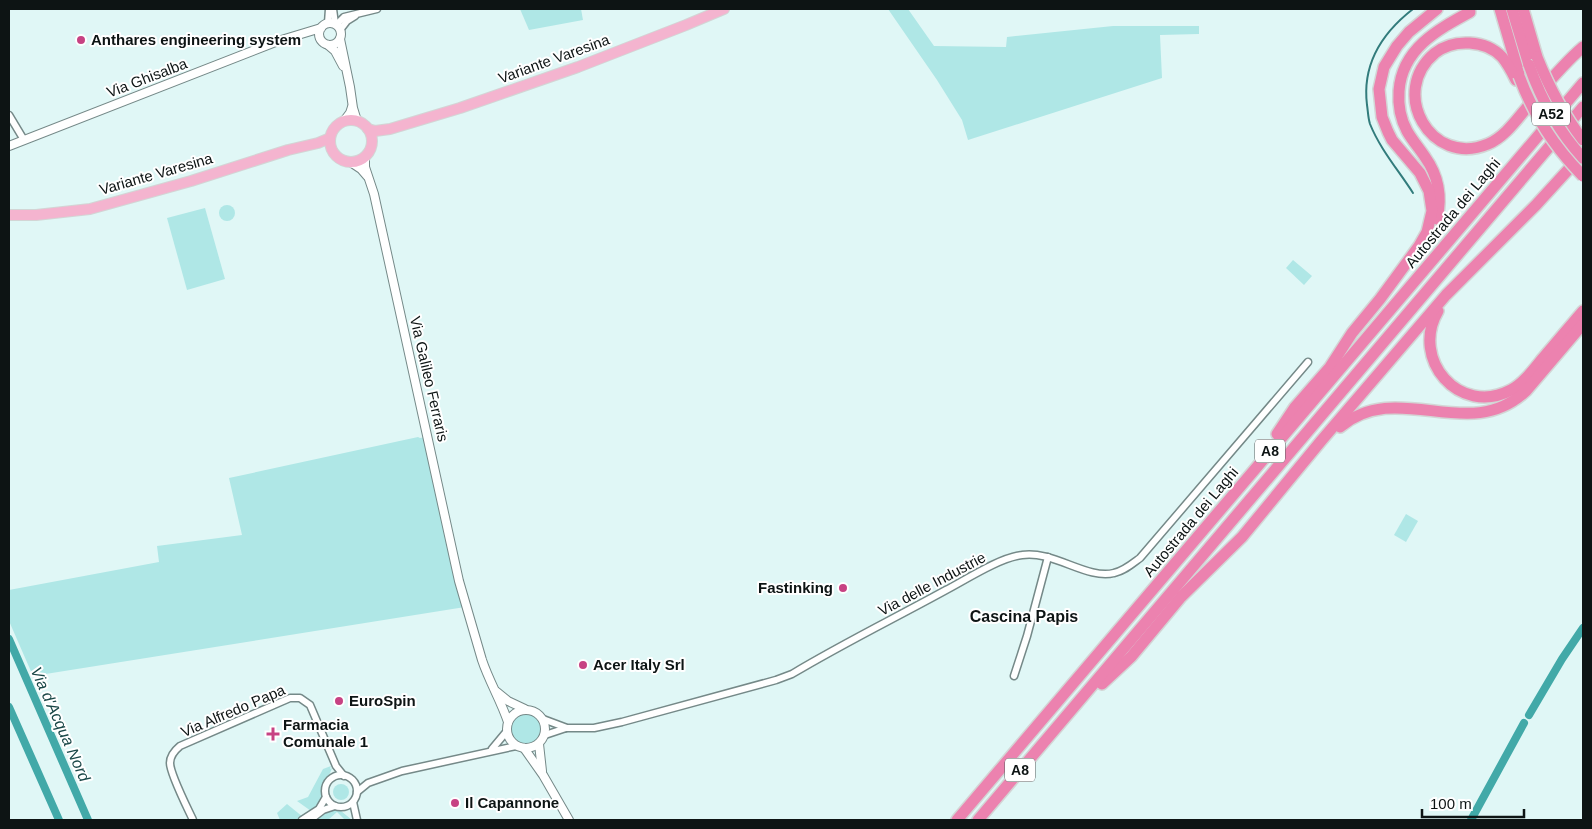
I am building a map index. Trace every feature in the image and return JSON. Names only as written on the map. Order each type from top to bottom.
[{"type":"highway","points":[[1380,299],[1424,239],[1430,225],[1432,211],[1424,179],[1392,140],[1384,125],[1380,109],[1380,81],[1384,66],[1396,46],[1409,32],[1437,9]]},
{"type":"highway","points":[[1500,9],[1517,78]]},
{"type":"highway","name":"A52","points":[[1512,9],[1537,88],[1568,140],[1583,158]]},
{"type":"highway","name":"A52","points":[[1523,9],[1538,57],[1554,95],[1563,113],[1583,140]]},
{"type":"highway","points":[[1247,479],[1295,407],[1330,367],[1352,333],[1434,230],[1439,210],[1439,190],[1436,176],[1427,158],[1406,129],[1400,111],[1399,88],[1402,73],[1411,54],[1445,25],[1470,12]]},
{"type":"highway","points":[[1583,47],[1568,60],[1506,132],[1486,145],[1459,148],[1442,141],[1431,134],[1423,124],[1415,105],[1415,88],[1420,72],[1436,52],[1450,46],[1471,44],[1491,49],[1505,61],[1517,78],[1529,101],[1539,120],[1556,146],[1583,176]]},
{"type":"highway","name":"Autostrada dei Laghi","points":[[957,820],[1583,83]]},
{"type":"highway","name":"Autostrada dei Laghi","points":[[978,820],[1583,107]]},
{"type":"highway","points":[[1062,721],[1130,657],[1169,610],[1242,537],[1421,323],[1552,187],[1583,152]]},
{"type":"highway","points":[[1571,164],[1583,182]]},
{"type":"highway","points":[[1469,272],[1438,311],[1432,325],[1429,340],[1433,361],[1442,377],[1452,386],[1467,394],[1492,396],[1516,387],[1528,376],[1583,311]]},
{"type":"highway","points":[[1291,479],[1338,428],[1350,419],[1365,412],[1380,408],[1399,407],[1471,414],[1492,411],[1505,406],[1526,391],[1583,324]]},
{"type":"main road","name":"Variante Varesina","points":[[368,129],[375,131],[390,129],[460,108],[578,67],[724,9]]},
{"type":"main road","points":[[344,122],[357,121],[368,129],[372,137],[372,145]]},
{"type":"main road","name":"Variante Varesina","points":[[310,146],[330,138],[337,126],[344,122]]},
{"type":"main road","name":"Variante Varesina","points":[[365,158],[377,138],[390,129]]},
{"type":"main road","points":[[330,138],[332,151]]},
{"type":"main road","name":"Variante Varesina","points":[[9,215],[36,215],[90,209],[191,181],[288,150],[310,146],[318,146],[332,151],[338,158],[352,163]]},
{"type":"main road","points":[[352,163],[365,158]]},
{"type":"street","points":[[331,9],[340,39],[352,105],[357,121]]},
{"type":"street","points":[[347,74],[335,51],[321,40],[319,33],[321,28],[335,25],[363,12],[377,9]]},
{"type":"street","name":"Via Ghisalba","points":[[9,146],[278,41],[321,28]]},
{"type":"street","name":"Via Ghisalba","points":[[295,37],[311,37],[321,40]]},
{"type":"street","points":[[328,45],[335,44],[340,39]]},
{"type":"street","points":[[344,122],[350,113],[352,105]]},
{"type":"street","points":[[9,115],[24,140]]},
{"type":"street","name":"Via Galileo Ferraris","points":[[365,158],[365,167],[374,194],[460,586],[482,660],[502,705],[507,726]]},
{"type":"street","points":[[352,163],[369,179]]},
{"type":"street","name":"Via delle Industrie","points":[[543,719],[567,728],[603,726],[776,680],[792,674],[1014,556],[1025,554],[1048,557],[1100,574],[1115,573],[1140,558],[1308,362]]},
{"type":"street","points":[[1014,676],[1027,636],[1048,557]]},
{"type":"street","points":[[334,776],[344,776],[353,781],[368,782],[402,771],[475,756],[490,751],[520,747],[529,748],[539,744],[545,735],[543,719],[535,712],[525,710],[508,701],[494,687]]},
{"type":"street","name":"Via Alfredo Papa","points":[[194,820],[172,771],[170,762],[174,752],[180,746],[290,698],[300,698],[310,705],[336,766],[344,776]]},
{"type":"street","points":[[490,751],[499,742],[515,713],[525,710]]},
{"type":"street","points":[[507,726],[511,742],[520,747],[543,775],[568,820]]},
{"type":"street","name":"Via delle Industrie","points":[[545,735],[567,728]]},
{"type":"street","points":[[539,744],[543,775]]},
{"type":"street","points":[[335,806],[328,801],[325,788],[334,776],[336,766]]},
{"type":"street","points":[[353,781],[357,792]]},
{"type":"street","points":[[357,820],[353,802],[357,792],[368,782]]},
{"type":"street","points":[[302,820],[319,809],[326,797]]},
{"type":"street","points":[[310,820],[323,810],[335,806],[344,807],[353,802]]},
{"type":"street","points":[[344,807],[357,820]]},
{"type":"shaded area","points":[[520,9],[581,9],[583,20],[529,30]]},
{"type":"shaded area","points":[[888,9],[908,9],[934,46],[1006,47],[1007,37],[1113,26],[1199,26],[1199,34],[1160,35],[1162,78],[968,140],[962,120]]},
{"type":"shaded area","points":[[224,205],[230,205],[235,210],[233,219],[224,221],[219,216],[219,210]]},
{"type":"shaded area","points":[[205,208],[225,279],[187,290],[167,218]]},
{"type":"shaded area","points":[[1293,260],[1312,276],[1304,285],[1286,268]]},
{"type":"shaded area","points":[[418,437],[426,437],[465,607],[33,676],[9,621],[9,590],[159,562],[157,546],[242,535],[229,478]]},
{"type":"shaded area","points":[[1406,514],[1418,521],[1406,542],[1394,535]]},
{"type":"shaded area","points":[[526,713],[532,714],[537,718],[541,723],[541,735],[537,740],[532,744],[526,745],[520,744],[515,740],[511,735],[510,729],[511,723],[515,718],[520,714]]},
{"type":"shaded area","points":[[331,766],[330,769],[332,768],[323,787],[320,802],[311,811],[297,801],[308,797],[323,769]]},
{"type":"shaded area","points":[[341,784],[347,786],[349,792],[347,798],[341,800],[335,798],[333,792],[335,786]]},
{"type":"shaded area","points":[[287,804],[303,817],[298,820],[280,820],[277,813]]},
{"type":"shaded area","points":[[327,811],[341,811],[352,820],[345,820],[337,812],[328,820],[314,820]]},
{"type":"waterway","points":[[1413,9],[1392,28],[1376,51],[1371,63],[1366,90],[1369,119],[1374,133],[1413,193]]},
{"type":"waterway","name":"Via d'Acqua Nord","points":[[1529,715],[1583,628]]},
{"type":"waterway","name":"Via d'Acqua Nord","points":[[9,639],[88,820]]},
{"type":"waterway","points":[[9,707],[59,820]]},
{"type":"waterway","name":"Via d'Acqua Nord","points":[[1471,820],[1524,723]]},
{"type":"place","name":"Anthares engineering system","points":[[81,40]]},
{"type":"place","name":"Fastinking","points":[[843,588]]},
{"type":"place","name":"Acer Italy Srl","points":[[583,665]]},
{"type":"place","name":"EuroSpin","points":[[339,701]]},
{"type":"place","name":"Farmacia Comunale 1","points":[[273,734]]},
{"type":"place","name":"Il Capannone","points":[[455,803]]},
{"type":"district","name":"Cascina Papis","points":[[1024,616]]}]
